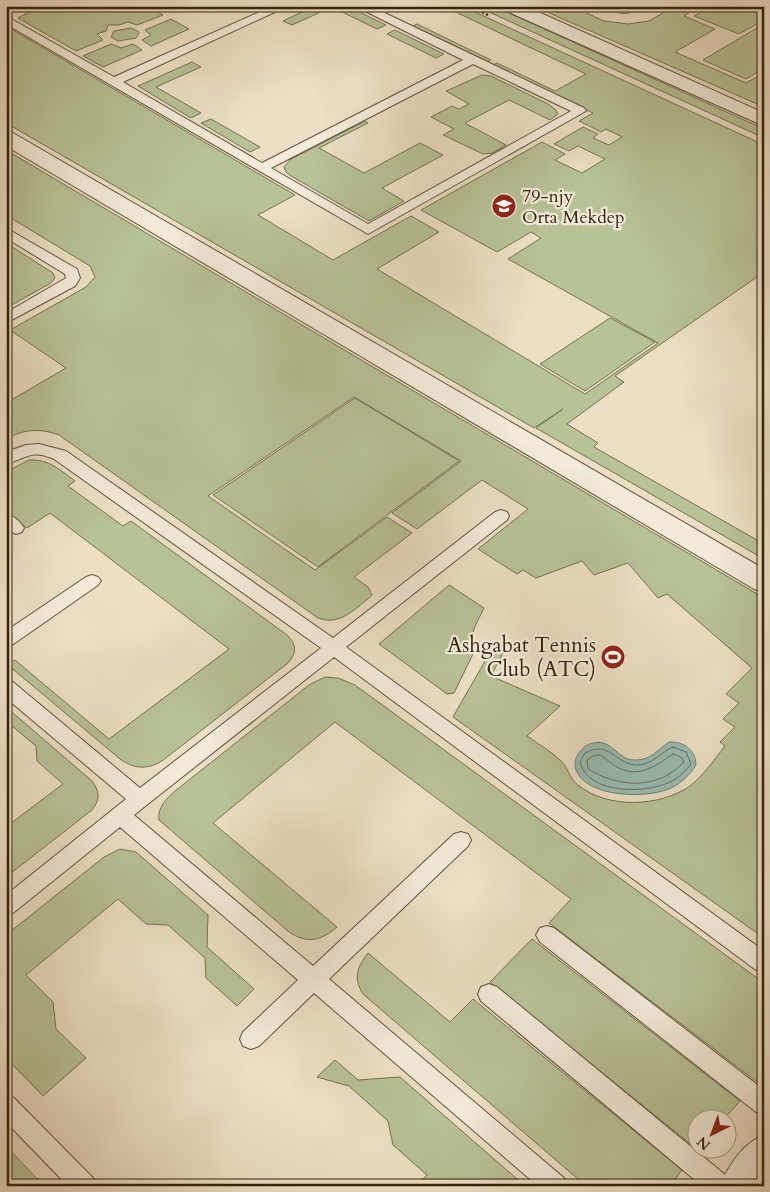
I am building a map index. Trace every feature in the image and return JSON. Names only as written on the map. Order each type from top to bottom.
[{"type":"street","points":[[510,6],[764,120]]},
{"type":"street","points":[[6,138],[764,582]]},
{"type":"street","points":[[738,1186],[764,1153]]},
{"type":"lane","points":[[114,82],[283,6]]},
{"type":"lane","points":[[6,19],[368,230],[580,111],[360,6]]},
{"type":"lane","points":[[261,168],[472,60]]},
{"type":"lane","points":[[383,118],[484,66]]},
{"type":"lane","points":[[6,232],[72,272],[73,278],[70,283],[6,319]]},
{"type":"lane","points":[[6,459],[18,452],[38,448],[60,455],[334,648],[764,963]]},
{"type":"lane","points":[[6,907],[140,799],[501,516]]},
{"type":"lane","points":[[6,640],[92,582]]},
{"type":"lane","points":[[6,687],[140,799]]},
{"type":"lane","points":[[120,815],[556,1186]]},
{"type":"lane","points":[[251,1039],[461,840]]},
{"type":"lane","points":[[548,935],[764,1104]]},
{"type":"lane","points":[[489,994],[721,1186]]},
{"type":"lane","points":[[6,1106],[85,1186]]},
{"type":"green space","points":[[40,6],[147,6],[163,15],[137,25],[128,22],[119,25],[108,25],[106,31],[97,34],[103,40],[76,51],[18,18]]},
{"type":"green space","points":[[314,6],[347,6],[386,25],[377,29],[332,7],[292,25],[283,21]]},
{"type":"green space","points":[[443,6],[462,6],[764,145],[764,272],[615,376],[624,382],[567,424],[598,443],[594,447],[764,544],[764,559],[536,428],[563,409],[534,428],[6,123],[6,26],[295,195],[258,215],[333,260],[411,216],[439,232],[377,269],[585,394],[658,343],[508,259],[541,238],[531,232],[497,252],[421,210],[542,142],[565,154],[555,160],[582,173],[605,159],[578,146],[569,151],[554,144],[583,127],[598,134],[593,138],[609,145],[622,137],[606,129],[601,132],[579,121],[593,113],[493,65],[497,63],[555,91],[586,74]]},
{"type":"green space","points":[[476,6],[494,6],[764,129],[764,138]]},
{"type":"green space","points":[[571,6],[604,21],[628,24],[649,21],[675,6],[700,6],[684,16],[715,29],[675,52],[746,83],[764,73],[764,107],[547,12],[542,7]]},
{"type":"green space","points":[[600,6],[646,6],[633,12],[618,13]]},
{"type":"green space","points":[[711,6],[764,6],[764,20],[739,34],[694,16]]},
{"type":"green space","points":[[171,19],[189,29],[151,46],[142,40],[151,35],[145,30]]},
{"type":"green space","points":[[417,24],[491,60],[487,62],[413,26]]},
{"type":"green space","points":[[131,28],[139,32],[136,38],[118,41],[111,37],[114,31]]},
{"type":"green space","points":[[757,28],[764,31],[764,68],[746,79],[703,60]]},
{"type":"green space","points":[[395,30],[444,54],[436,58],[387,34]]},
{"type":"green space","points":[[111,44],[121,48],[133,44],[142,50],[103,67],[83,56]]},
{"type":"green space","points":[[192,62],[201,67],[156,87],[201,113],[191,118],[138,86]]},
{"type":"green space","points":[[482,75],[491,76],[548,104],[558,114],[550,120],[509,100],[465,123],[506,145],[492,153],[483,154],[443,135],[454,129],[431,117],[452,106],[459,109],[469,104],[446,91]]},
{"type":"green space","points":[[211,119],[260,147],[250,152],[201,123]]},
{"type":"green space","points":[[365,121],[368,123],[319,148],[364,173],[420,143],[443,155],[382,188],[404,201],[369,221],[291,176],[284,167],[291,159]]},
{"type":"green space","points":[[6,150],[764,598],[764,938],[453,717],[493,647],[504,651],[491,676],[560,706],[527,736],[561,761],[578,785],[590,793],[604,798],[634,802],[664,798],[678,793],[695,782],[725,746],[720,742],[735,727],[723,719],[739,703],[726,694],[752,668],[667,594],[658,598],[628,563],[594,575],[582,561],[536,578],[523,570],[517,574],[478,549],[528,509],[482,480],[417,529],[392,513],[461,461],[354,397],[208,496],[315,570],[387,517],[412,533],[354,577],[368,587],[372,595],[346,616],[326,620],[318,618],[59,435],[45,431],[26,431],[6,439],[6,403],[66,368],[10,330],[86,287],[95,277],[90,266],[6,215]]},
{"type":"green space","points":[[6,243],[53,273],[55,278],[51,283],[6,308]]},
{"type":"green space","points":[[610,318],[655,342],[585,391],[540,364]]},
{"type":"green space","points":[[355,398],[459,461],[318,567],[213,495]]},
{"type":"green space","points":[[29,460],[43,461],[59,469],[75,481],[68,486],[123,526],[131,521],[287,635],[293,642],[295,649],[288,663],[156,764],[141,767],[131,765],[120,759],[8,665],[15,660],[109,739],[229,649],[50,513],[27,528],[6,513],[6,472]]},
{"type":"green space","points":[[449,585],[484,608],[472,636],[471,648],[473,654],[454,693],[447,694],[379,644]]},
{"type":"green space","points":[[325,677],[338,678],[355,685],[764,983],[764,1072],[756,1081],[549,923],[571,899],[335,722],[213,823],[337,927],[331,932],[320,938],[308,939],[289,932],[159,820],[161,808],[175,791],[309,685]]},
{"type":"green space","points":[[6,707],[92,781],[98,796],[92,810],[6,877],[6,827],[63,784],[37,761],[36,746],[6,721]]},
{"type":"green space","points":[[120,849],[136,852],[208,915],[207,947],[254,989],[237,1006],[206,978],[205,958],[168,925],[146,924],[118,899],[26,975],[53,1002],[56,1029],[86,1058],[43,1096],[6,1058],[6,935],[104,857]]},
{"type":"green space","points":[[532,939],[740,1101],[732,1110],[688,1110],[688,1142],[490,982]]},
{"type":"green space","points":[[368,953],[450,1022],[473,999],[682,1170],[670,1186],[586,1186],[363,994],[357,978],[361,963]]},
{"type":"green space","points":[[335,1060],[358,1080],[400,1077],[525,1186],[417,1186],[427,1175],[393,1145],[388,1121],[349,1086],[317,1077]]},
{"type":"green space","points":[[6,1146],[44,1186],[6,1186]]},
{"type":"water","points":[[669,742],[679,743],[688,748],[694,755],[696,765],[682,781],[661,792],[634,795],[605,791],[592,786],[582,779],[576,770],[575,764],[578,754],[591,743],[603,743],[612,747],[626,758],[641,760],[650,756]]},
{"type":"place","name":"79-njy Orta Mekdep","points":[[504,206]]},
{"type":"place","name":"Ashgabat Tennis Club (ATC)","points":[[613,657]]}]
